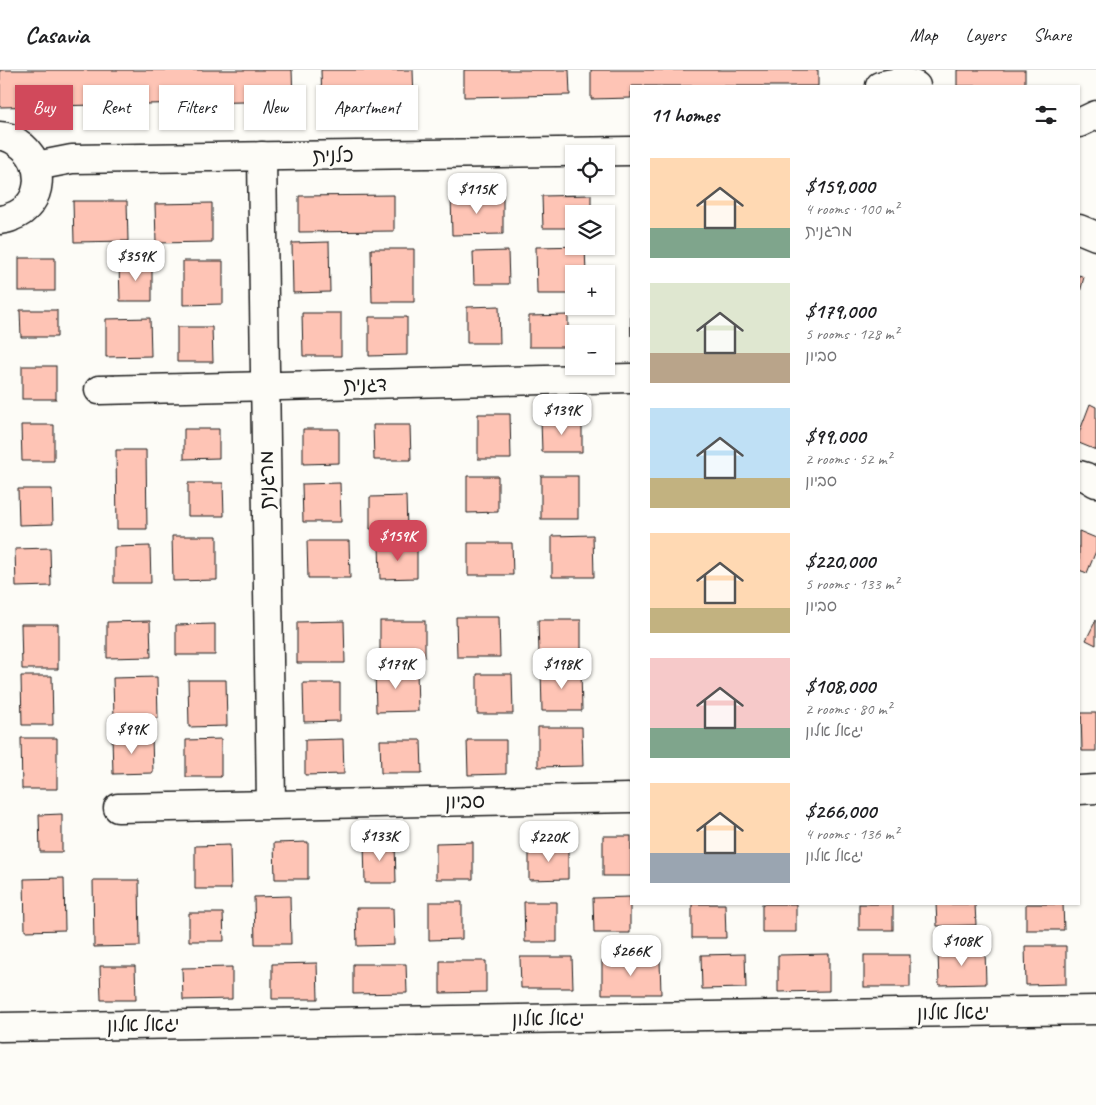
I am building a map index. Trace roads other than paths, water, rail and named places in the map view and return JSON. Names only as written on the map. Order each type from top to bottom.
[{"type":"street","points":[[881,80],[913,85]]},
{"type":"street","points":[[1080,122],[1096,114]]},
{"type":"street","points":[[0,136],[14,140],[24,147],[32,156],[38,178],[37,192],[23,211],[12,217],[0,220]]},
{"type":"street","name":"כלנית","points":[[36,166],[72,159],[630,151]]},
{"type":"street","name":"מרגנית","points":[[262,156],[271,804]]},
{"type":"street","points":[[1080,228],[1096,236]]},
{"type":"street","name":"דגנית","points":[[99,390],[630,378]]},
{"type":"street","points":[[1080,475],[1096,483]]},
{"type":"street","points":[[1080,790],[1096,789]]},
{"type":"street","name":"סביון","points":[[118,808],[630,798]]},
{"type":"street","name":"יגאל אלון","points":[[0,1027],[1096,1010]]}]
